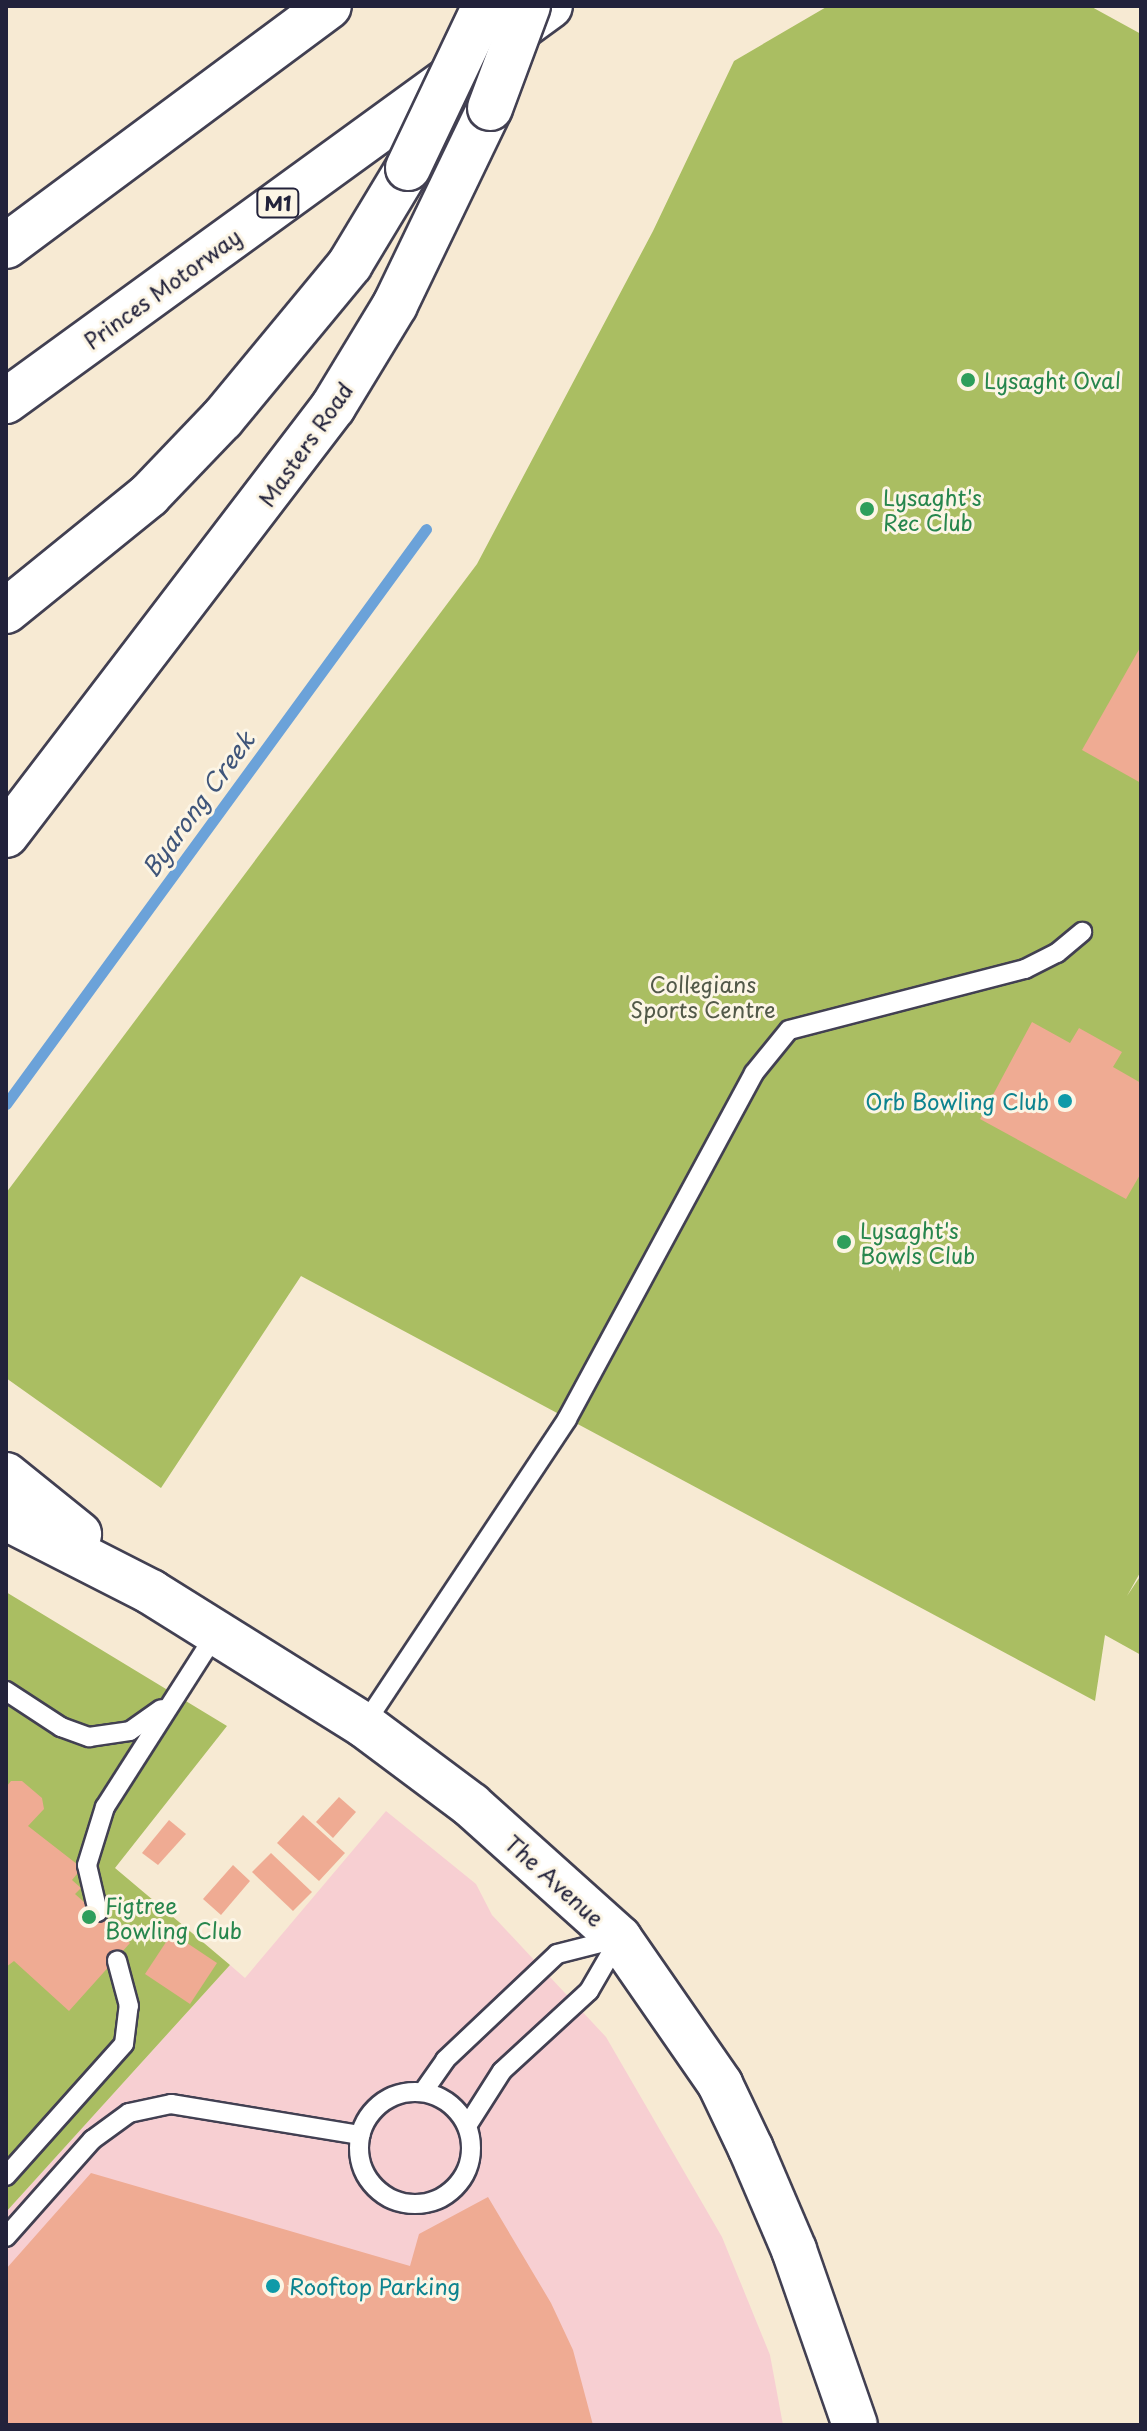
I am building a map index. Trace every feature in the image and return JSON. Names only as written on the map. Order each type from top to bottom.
[{"type":"main road","points":[[6,246],[329,6]]},
{"type":"main road","points":[[6,611],[149,495],[222,419],[350,264],[408,168],[485,6]]},
{"type":"main road","name":"Masters Road","points":[[6,835],[333,407],[395,305],[490,108],[528,6]]},
{"type":"main road","name":"Princes Motorway","points":[[6,401],[550,6]]},
{"type":"main road","points":[[6,1475],[151,1592]]},
{"type":"main road","name":"The Avenue","points":[[6,1487],[151,1592]]},
{"type":"main road","name":"The Avenue","points":[[6,1518],[151,1592],[364,1725],[471,1805],[619,1938],[720,2084],[774,2198],[855,2425]]},
{"type":"main road","name":"The Avenue","points":[[811,2300],[830,2425]]},
{"type":"lane","points":[[364,1725],[567,1419],[754,1073],[789,1030],[1025,969],[1057,953],[1082,932]]},
{"type":"lane","points":[[98,1912],[87,1865],[92,1841],[112,1794],[217,1632]]},
{"type":"lane","points":[[6,1691],[61,1727],[89,1737],[130,1731],[170,1703]]},
{"type":"lane","points":[[423,2092],[445,2060],[557,1954],[619,1938]]},
{"type":"lane","points":[[467,2126],[502,2071],[589,1991],[619,1938]]},
{"type":"lane","points":[[6,2176],[124,2044],[129,2006],[117,1961]]},
{"type":"lane","points":[[423,2092],[445,2099],[467,2126],[472,2143],[467,2172],[447,2195],[417,2204],[388,2197],[368,2179],[360,2157],[360,2135],[383,2101],[423,2092]]},
{"type":"lane","points":[[6,2237],[92,2140],[129,2113],[184,2106],[360,2135]]},
{"type":"shaded area","points":[[386,1811],[476,1884],[492,1915],[606,2037],[722,2237],[770,2355],[783,2425],[6,2425],[6,2212],[230,1965],[245,1978]]},
{"type":"green space","name":"Collegians Sports Centre","points":[[828,6],[1090,6],[1141,34],[1141,1571],[1127,1596],[1141,1575],[1141,1655],[1105,1635],[1095,1701],[301,1276],[161,1488],[6,1378],[6,1193],[477,564],[653,231],[734,61]]},
{"type":"green space","name":"Figtree Bowling Club","points":[[6,1592],[227,1726],[115,1868],[230,1965],[6,2212]]},
{"type":"building","points":[[1141,646],[1141,783],[1082,750]]},
{"type":"building","name":"Orb Bowling Club","points":[[1032,1022],[1070,1043],[1079,1028],[1122,1052],[1113,1067],[1141,1083],[1141,1173],[1126,1199],[980,1119]]},
{"type":"building","points":[[11,1781],[22,1781],[42,1798],[44,1809],[28,1826],[82,1868],[72,1880],[81,1888],[75,1894],[130,1943],[69,2011],[14,1961],[6,1967],[6,1787]]},
{"type":"building","points":[[339,1797],[356,1812],[333,1838],[316,1822]]},
{"type":"building","points":[[303,1815],[345,1853],[319,1881],[277,1843]]},
{"type":"building","points":[[169,1820],[186,1834],[158,1865],[142,1853]]},
{"type":"building","points":[[271,1853],[312,1892],[293,1911],[252,1872]]},
{"type":"building","points":[[233,1865],[250,1881],[221,1915],[203,1899]]},
{"type":"building","points":[[172,1933],[217,1963],[190,2004],[145,1974]]},
{"type":"building","name":"Rooftop Parking","points":[[91,2173],[410,2266],[419,2234],[488,2197],[551,2303],[573,2350],[593,2425],[6,2425],[6,2269]]},
{"type":"waterway","name":"Byarong Creek","points":[[6,1104],[426,529]]},
{"type":"place","name":"Lysaght Oval","points":[[968,380]]},
{"type":"place","name":"Lysaght's Rec Club","points":[[867,509]]},
{"type":"place","name":"Orb Bowling Club","points":[[1065,1101]]},
{"type":"place","name":"Lysaght's Bowls Club","points":[[844,1242]]},
{"type":"place","name":"Figtree Bowling Club","points":[[89,1917]]},
{"type":"place","name":"Rooftop Parking","points":[[273,2286]]}]
